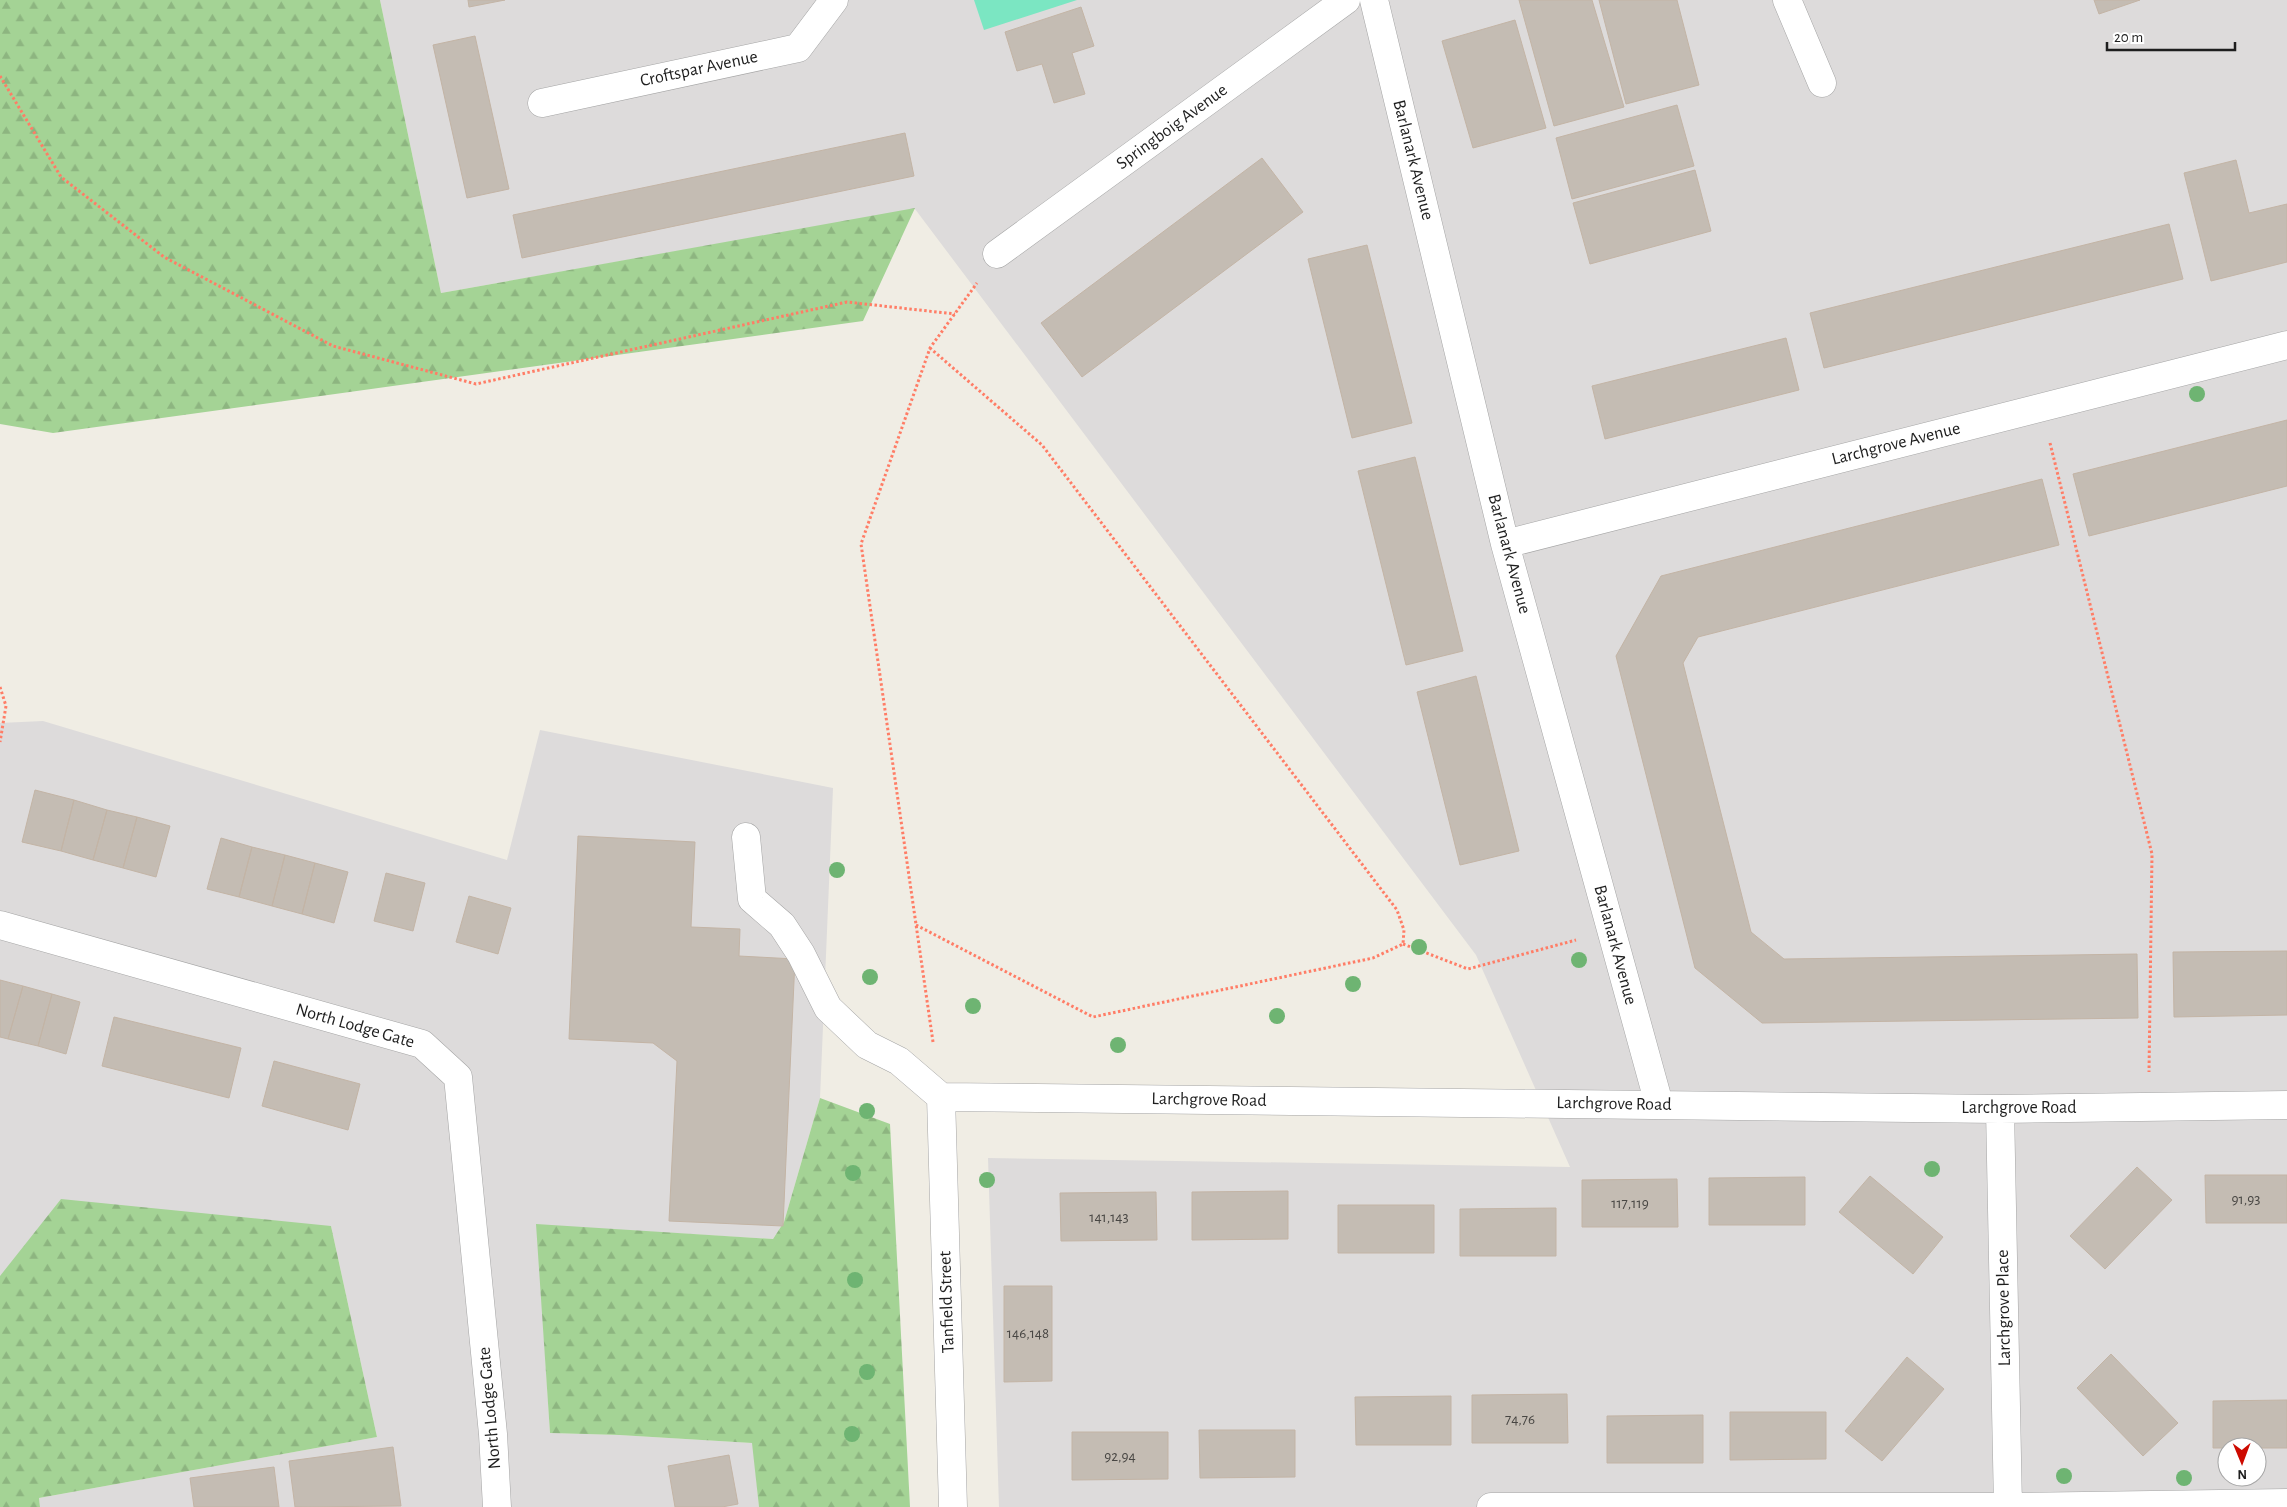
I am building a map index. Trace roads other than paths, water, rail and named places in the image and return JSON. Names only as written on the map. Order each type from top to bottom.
[{"type":"street","name":"Croftspar Avenue","points":[[542,104],[798,48],[834,0]]},
{"type":"street","name":"Springboig Avenue","points":[[997,254],[1346,0]]},
{"type":"street","name":"Barlanark Avenue","points":[[1374,0],[1505,544],[1658,1104]]},
{"type":"street","points":[[1787,0],[1822,82]]},
{"type":"street","name":"Larchgrove Avenue","points":[[1505,544],[2287,345]]},
{"type":"street","points":[[746,837],[752,899],[782,926],[801,954],[828,1008],[867,1045],[899,1061],[942,1097]]},
{"type":"street","name":"North Lodge Gate","points":[[0,925],[422,1044],[458,1077],[494,1434],[497,1507]]},
{"type":"street","name":"Larchgrove Road","points":[[942,1097],[2000,1109],[2287,1106]]},
{"type":"street","name":"Tanfield Street","points":[[942,1097],[953,1507]]},
{"type":"street","name":"Larchgrove Place","points":[[2000,1109],[2008,1507]]},
{"type":"street","points":[[1491,1507],[2008,1507],[2287,1503]]}]
